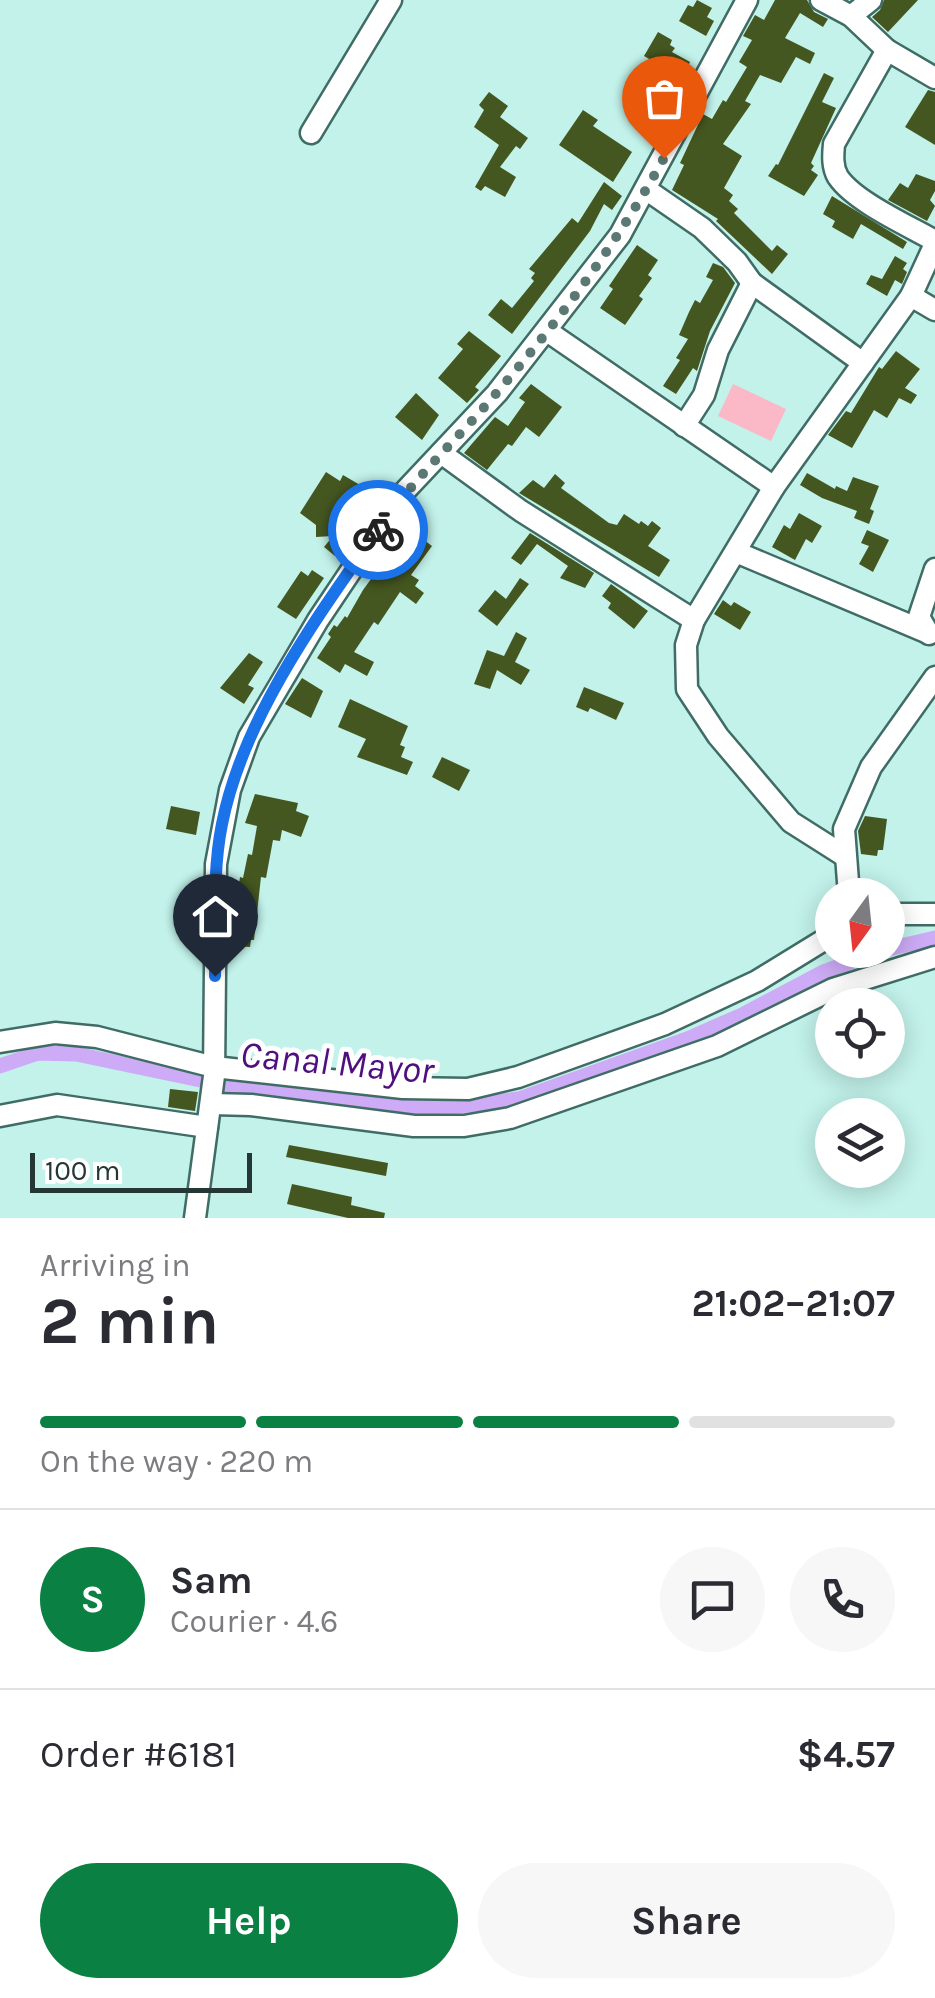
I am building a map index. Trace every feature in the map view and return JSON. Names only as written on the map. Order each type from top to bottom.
[{"type":"street","points":[[311,133],[391,0]]},
{"type":"street","points":[[195,1218],[213,1085],[216,864],[230,790],[249,737],[357,560],[403,494],[498,392],[620,235],[747,0]]},
{"type":"street","points":[[822,0],[851,16],[887,50],[935,78]]},
{"type":"street","points":[[851,16],[870,0]]},
{"type":"street","points":[[843,856],[791,822],[718,736],[687,689],[686,644],[694,620],[774,488],[911,296],[935,242],[856,194],[838,177],[833,161],[834,144],[887,50]]},
{"type":"street","points":[[646,190],[702,228],[752,282],[863,362]]},
{"type":"street","points":[[684,426],[704,396],[718,350],[752,282]]},
{"type":"street","points":[[911,296],[935,310]]},
{"type":"street","points":[[548,330],[774,488]]},
{"type":"street","points":[[441,453],[562,538],[694,620]]},
{"type":"street","points":[[736,552],[930,635]]},
{"type":"street","points":[[930,635],[919,617],[935,568]]},
{"type":"street","points":[[846,878],[844,828],[871,768],[935,677]]},
{"type":"street","points":[[905,914],[935,914]]},
{"type":"street","points":[[213,1085],[468,1089],[518,1077],[665,1024],[757,981],[815,945]]},
{"type":"street","points":[[0,1042],[56,1033],[98,1037],[251,1105],[414,1126],[464,1126],[510,1118],[717,1046],[832,989],[935,957]]},
{"type":"street","points":[[0,1116],[58,1105],[207,1126]]},
{"type":"shaded area","points":[[733,384],[786,409],[771,441],[718,416]]},
{"type":"building","points":[[697,0],[712,8],[707,17],[714,21],[706,36],[679,21],[688,5],[693,7]]},
{"type":"building","points":[[775,0],[807,0],[814,12],[828,19],[823,27],[800,13],[785,38],[815,53],[810,64],[796,57],[781,83],[760,75],[745,101],[751,104],[723,144],[742,156],[724,188],[733,195],[729,201],[738,209],[734,213],[772,251],[777,245],[788,254],[772,274],[718,219],[672,190],[703,114],[712,119],[747,67],[739,62],[752,40],[743,36],[755,15],[764,20]]},
{"type":"building","points":[[884,0],[918,0],[888,32],[872,17]]},
{"type":"building","points":[[658,32],[672,40],[672,52],[690,62],[678,86],[683,89],[672,108],[652,97],[654,92],[645,87],[658,64],[644,56]]},
{"type":"building","points":[[824,73],[834,78],[822,102],[836,108],[811,163],[811,170],[818,175],[804,196],[768,176],[778,165]]},
{"type":"building","points":[[928,90],[935,92],[935,145],[905,127]]},
{"type":"building","points":[[489,92],[508,106],[500,117],[528,138],[520,149],[516,146],[500,167],[516,177],[505,197],[485,186],[481,191],[475,187],[499,145],[474,127],[484,110],[479,105]]},
{"type":"building","points":[[583,110],[598,120],[593,126],[632,152],[613,182],[559,145]]},
{"type":"building","points":[[916,174],[935,181],[930,200],[935,206],[927,221],[888,200],[900,183],[908,188]]},
{"type":"building","points":[[604,182],[622,196],[612,210],[604,204],[590,231],[512,334],[488,315],[501,299],[512,308],[534,281],[531,278],[535,273],[529,269],[572,218],[578,223]]},
{"type":"building","points":[[832,196],[907,242],[903,249],[861,224],[853,239],[832,227],[835,221],[823,214]]},
{"type":"building","points":[[637,245],[658,260],[648,275],[652,278],[639,296],[643,299],[625,325],[600,308],[613,289],[609,286]]},
{"type":"building","points":[[895,256],[907,263],[903,269],[907,272],[902,284],[895,280],[887,296],[866,284],[871,275],[882,279]]},
{"type":"building","points":[[713,263],[723,267],[735,283],[710,331],[697,371],[693,368],[676,394],[663,386],[688,339],[679,335],[689,312],[695,300],[700,303],[713,280],[706,277]]},
{"type":"building","points":[[469,331],[501,356],[467,403],[438,378],[463,349],[457,344]]},
{"type":"building","points":[[896,351],[920,369],[905,388],[917,395],[911,404],[899,398],[887,418],[874,410],[852,448],[828,435],[846,411],[851,413],[879,367],[882,369]]},
{"type":"building","points":[[531,384],[562,407],[539,437],[526,427],[487,470],[464,453],[495,417],[508,426],[525,402],[519,398]]},
{"type":"building","points":[[416,393],[439,415],[422,440],[395,417]]},
{"type":"building","points":[[326,472],[340,481],[343,475],[372,492],[349,538],[335,556],[324,547],[333,536],[316,537],[316,525],[300,513]]},
{"type":"building","points":[[807,473],[835,489],[836,486],[847,491],[853,477],[879,486],[869,524],[854,518],[857,511],[800,485]]},
{"type":"building","points":[[555,474],[565,483],[561,488],[609,523],[617,525],[624,514],[639,524],[641,521],[648,526],[652,521],[661,528],[648,546],[670,560],[659,577],[519,493],[533,480],[544,488]]},
{"type":"building","points":[[799,513],[822,526],[812,543],[806,539],[795,560],[772,547],[784,525],[790,529]]},
{"type":"building","points":[[867,530],[889,540],[873,572],[859,564],[869,546],[861,543]]},
{"type":"building","points":[[530,533],[594,573],[585,588],[560,578],[568,566],[537,544],[521,565],[511,558]]},
{"type":"building","points":[[404,534],[415,543],[420,537],[432,546],[411,575],[419,580],[415,586],[424,593],[416,604],[400,592],[378,625],[374,622],[354,652],[374,662],[367,676],[345,664],[340,673],[317,658],[331,637],[328,634],[334,625],[337,627],[347,618]]},
{"type":"building","points":[[312,570],[324,578],[296,619],[277,607],[301,571],[308,576]]},
{"type":"building","points":[[520,578],[529,584],[497,626],[478,611],[495,590],[506,599]]},
{"type":"building","points":[[611,584],[648,611],[634,629],[608,608],[611,603],[602,596]]},
{"type":"building","points":[[723,600],[751,612],[740,630],[714,614]]},
{"type":"building","points":[[516,632],[527,638],[515,662],[530,670],[521,685],[497,670],[490,689],[474,684],[487,650],[504,656]]},
{"type":"building","points":[[249,653],[263,662],[248,685],[254,688],[244,704],[220,688]]},
{"type":"building","points":[[302,678],[323,691],[311,718],[285,704]]},
{"type":"building","points":[[584,687],[624,703],[616,720],[590,708],[588,712],[576,707]]},
{"type":"building","points":[[350,699],[408,726],[400,745],[405,747],[401,757],[413,762],[407,775],[357,757],[366,739],[338,727]]},
{"type":"building","points":[[442,757],[470,770],[459,791],[432,777]]},
{"type":"building","points":[[255,794],[298,803],[296,811],[309,816],[301,837],[282,830],[280,841],[273,840],[266,878],[261,877],[254,940],[250,947],[236,946],[234,919],[240,877],[243,878],[248,854],[252,855],[257,826],[245,823]]},
{"type":"building","points":[[171,806],[200,812],[196,835],[166,829]]},
{"type":"building","points":[[865,816],[887,819],[883,850],[878,850],[877,856],[861,854],[858,831]]},
{"type":"building","points":[[170,1089],[198,1092],[195,1111],[168,1107]]},
{"type":"building","points":[[289,1145],[388,1163],[386,1176],[286,1157]]},
{"type":"building","points":[[292,1184],[352,1197],[351,1205],[385,1213],[384,1218],[348,1218],[287,1204]]},
{"type":"waterway","name":"Canal Mayor","points":[[905,945],[935,938]]},
{"type":"waterway","name":"Canal Mayor","points":[[0,1066],[38,1053],[76,1054],[234,1087],[406,1107],[519,1099],[687,1039],[834,968]]},
{"type":"way so far","points":[[378,530],[403,494],[498,392],[548,330],[620,235],[664,158]]},
{"type":"route","points":[[215,976],[216,864],[221,826],[249,737],[318,620],[378,530]]}]
